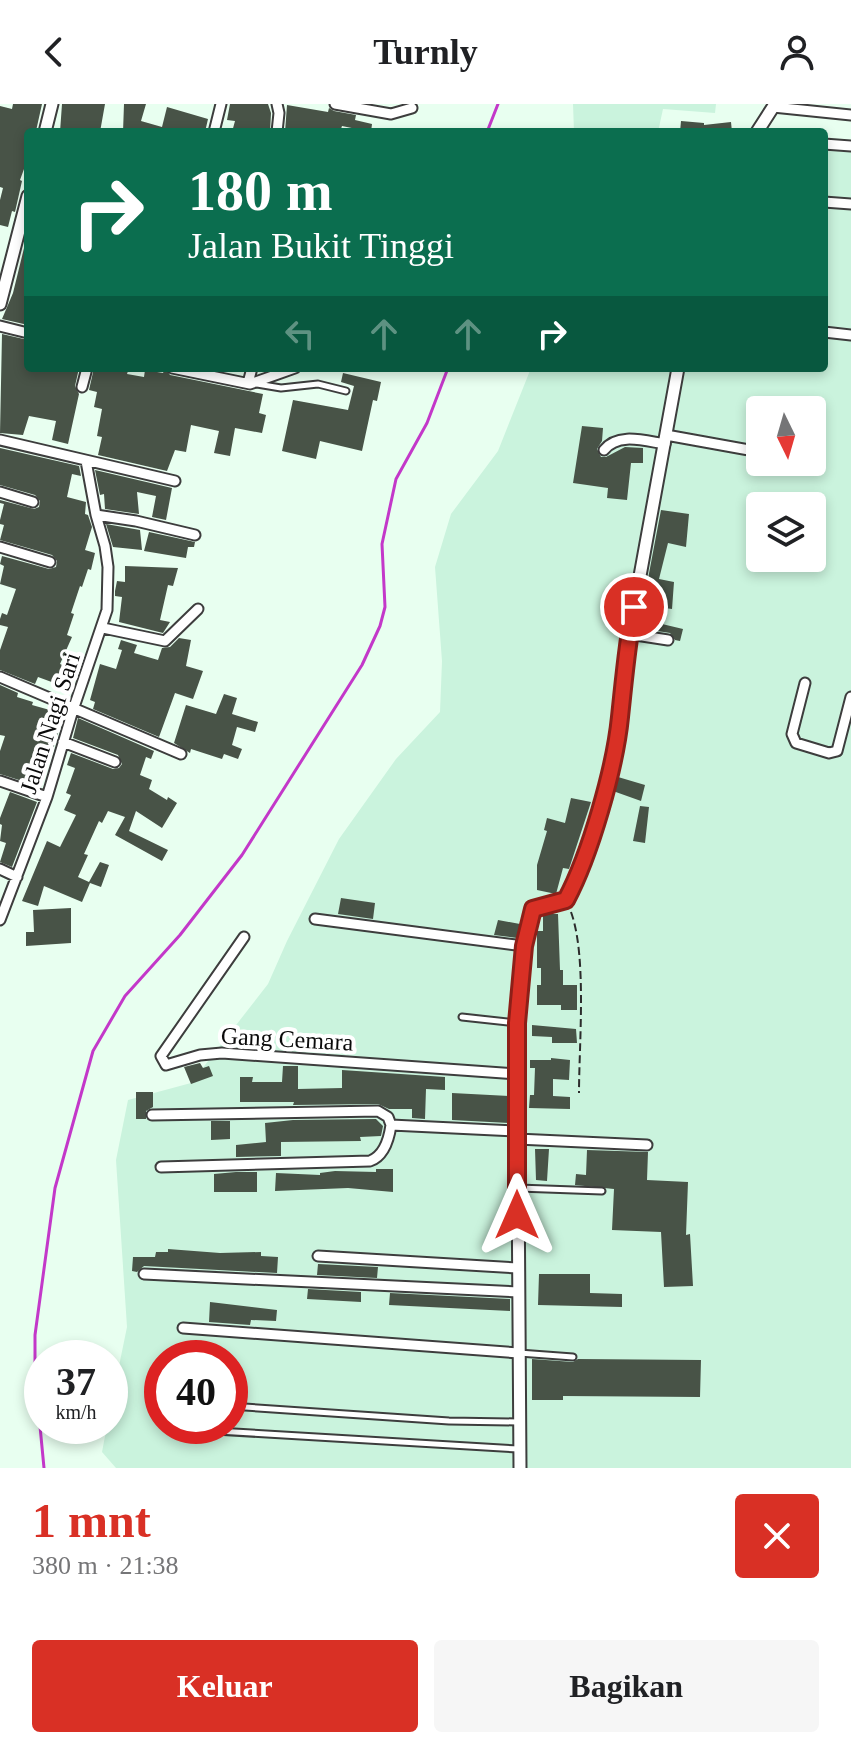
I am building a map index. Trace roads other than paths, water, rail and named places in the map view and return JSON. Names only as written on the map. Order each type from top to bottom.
[{"type":"street","points":[[46,128],[52,104]]},
{"type":"street","points":[[215,128],[221,104]]},
{"type":"street","points":[[277,104],[279,128]]},
{"type":"street","points":[[335,104],[391,114],[412,108]]},
{"type":"street","points":[[760,128],[774,106],[851,115]]},
{"type":"street","points":[[828,144],[851,146]]},
{"type":"street","points":[[828,202],[851,204]]},
{"type":"street","points":[[0,304],[24,224]]},
{"type":"street","points":[[0,326],[24,332]]},
{"type":"street","points":[[828,332],[851,335]]},
{"type":"street","points":[[82,387],[86,372]]},
{"type":"street","points":[[192,372],[251,384],[281,372]]},
{"type":"street","points":[[251,384],[252,372]]},
{"type":"street","points":[[520,1468],[517,1023],[524,946],[533,909],[566,900],[577,879],[612,765],[629,634],[677,372]]},
{"type":"street","points":[[604,450],[618,440],[665,439],[746,450]]},
{"type":"street","points":[[0,440],[175,481]]},
{"type":"street","name":"Jalan Nagi Sari","points":[[0,920],[47,797],[107,610],[108,567],[86,461]]},
{"type":"street","points":[[0,492],[33,502]]},
{"type":"street","points":[[96,515],[195,535]]},
{"type":"street","points":[[0,547],[50,562]]},
{"type":"street","points":[[103,628],[165,641],[198,609]]},
{"type":"street","points":[[629,634],[668,640]]},
{"type":"street","points":[[0,677],[181,754]]},
{"type":"street","points":[[805,683],[792,734],[796,743],[829,753],[837,751],[851,697]]},
{"type":"street","points":[[63,742],[115,762]]},
{"type":"street","points":[[0,781],[47,797]]},
{"type":"street","points":[[0,869],[17,877]]},
{"type":"street","points":[[315,919],[524,946]]},
{"type":"street","name":"Gang Cemara","points":[[244,937],[161,1056],[166,1065],[200,1055],[222,1053],[517,1074]]},
{"type":"street","points":[[152,1115],[378,1111],[388,1117],[391,1125],[388,1140],[378,1159],[370,1161],[161,1167]]},
{"type":"street","points":[[391,1125],[647,1145]]},
{"type":"street","points":[[318,1256],[518,1268]]},
{"type":"street","points":[[144,1274],[518,1292]]},
{"type":"street","points":[[183,1328],[519,1353]]},
{"type":"lane","points":[[251,384],[281,388],[318,384],[346,391]]},
{"type":"lane","points":[[462,1017],[517,1023]]},
{"type":"lane","points":[[517,1188],[602,1191]]},
{"type":"lane","points":[[519,1353],[573,1357]]},
{"type":"lane","points":[[248,1407],[449,1421],[519,1422]]},
{"type":"lane","points":[[248,1433],[519,1449]]},
{"type":"waterway","points":[[489,128],[498,104]]},
{"type":"waterway","points":[[44,1468],[35,1374],[35,1335],[55,1188],[93,1051],[125,996],[180,935],[242,855],[362,665],[385,607],[382,544],[396,479],[427,423],[446,372]]}]
